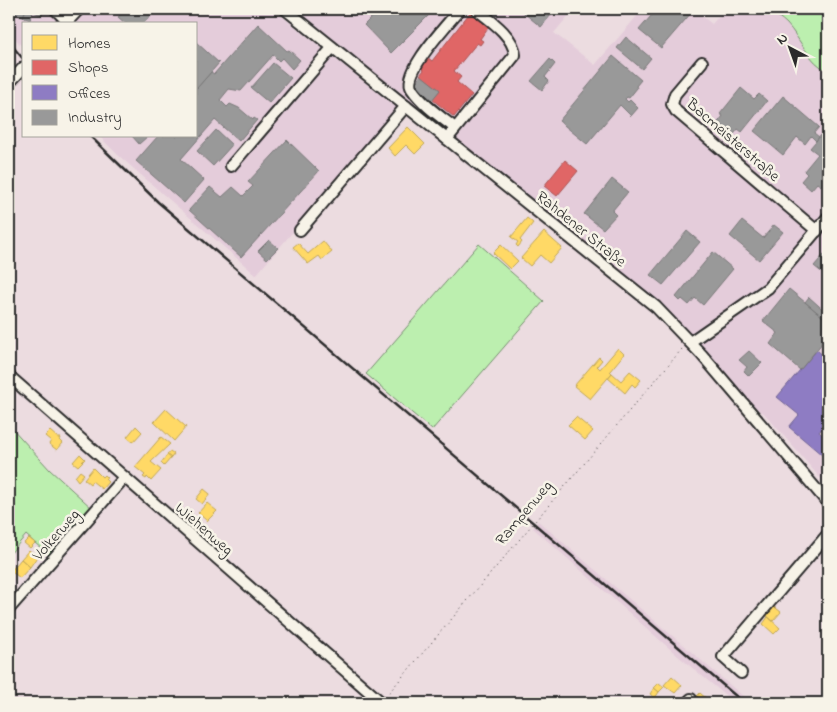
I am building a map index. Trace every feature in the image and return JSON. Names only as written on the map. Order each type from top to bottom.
[{"type":"street","points":[[55,9],[66,22],[79,9]]},
{"type":"street","name":"Rahdener Straße","points":[[285,9],[656,307],[690,342],[828,503]]},
{"type":"street","points":[[455,128],[427,104],[412,89],[409,83],[410,76],[417,62],[460,9]]},
{"type":"street","points":[[447,139],[515,55],[515,49],[503,32],[476,9]]},
{"type":"street","points":[[231,166],[332,48]]},
{"type":"street","name":"Bacmeisterstraße","points":[[702,62],[675,94],[672,104],[676,111],[817,231]]},
{"type":"street","points":[[9,82],[22,69]]},
{"type":"street","points":[[300,230],[406,106]]},
{"type":"street","points":[[690,342],[768,288],[828,216]]},
{"type":"street","name":"Wiehenweg","points":[[9,376],[381,703]]},
{"type":"street","name":"Volkerweg","points":[[9,609],[124,478]]},
{"type":"street","points":[[741,673],[723,657],[828,534]]},
{"type":"path","name":"Rampenweg","points":[[381,703],[673,359],[690,342]]},
{"type":"shaded area","points":[[9,9],[67,9],[56,22],[22,22],[22,47],[9,31]]},
{"type":"shaded area","points":[[89,9],[273,9],[398,109],[256,275],[101,138],[198,138],[198,22],[76,22]]},
{"type":"shaded area","points":[[296,9],[574,9],[554,33],[595,65],[643,9],[693,9],[712,24],[725,9],[768,9],[787,24],[820,67],[828,71],[828,487],[764,413],[755,409],[709,355],[660,303]]},
{"type":"shaded area","points":[[538,521],[751,703],[735,703],[678,656],[533,528]]},
{"type":"green space","points":[[768,9],[824,9],[828,14],[828,71],[815,62],[787,24]]},
{"type":"green space","points":[[479,244],[544,301],[432,430],[366,374]]},
{"type":"green space","points":[[11,427],[50,470],[93,509],[51,557],[26,535],[9,555],[9,429]]},
{"type":"building: Homes","points":[[408,127],[425,144],[415,154],[406,145],[395,156],[388,148]]},
{"type":"building: Homes","points":[[527,218],[533,223],[520,240],[522,242],[518,247],[516,245],[518,242],[511,237]]},
{"type":"building: Homes","points":[[544,232],[562,248],[549,263],[540,255],[530,266],[521,258]]},
{"type":"building: Homes","points":[[323,241],[332,252],[322,260],[319,256],[308,264],[293,247],[298,243],[308,254]]},
{"type":"building: Homes","points":[[501,245],[518,261],[510,269],[493,253]]},
{"type":"building: Homes","points":[[618,348],[624,354],[610,371],[612,373],[590,399],[574,386],[599,357],[602,360],[597,366],[600,369]]},
{"type":"building: Homes","points":[[630,371],[641,380],[635,387],[632,384],[625,393],[608,378],[612,373],[621,381]]},
{"type":"building: Homes","points":[[166,409],[186,427],[174,441],[154,422]]},
{"type":"building: Homes","points":[[576,417],[593,431],[585,440],[568,425]]},
{"type":"building: Homes","points":[[136,426],[142,432],[133,442],[127,437]]},
{"type":"building: Homes","points":[[50,431],[58,438],[61,438],[60,440],[63,443],[57,450],[49,444],[51,441],[45,436]]},
{"type":"building: Homes","points":[[161,437],[170,444],[151,462],[161,470],[151,481],[147,477],[146,479],[143,477],[145,475],[135,467]]},
{"type":"building: Homes","points":[[170,451],[174,454],[171,458],[167,455]]},
{"type":"building: Homes","points":[[80,454],[85,459],[78,466],[73,462]]},
{"type":"building: Homes","points":[[167,455],[171,458],[164,466],[161,463]]},
{"type":"building: Homes","points":[[93,468],[102,477],[104,475],[107,478],[105,479],[108,482],[102,489],[92,481],[90,484],[84,479]]},
{"type":"building: Homes","points":[[80,471],[84,474],[78,481],[75,477]]},
{"type":"building: Homes","points":[[204,489],[210,494],[202,504],[196,499]]},
{"type":"building: Homes","points":[[207,503],[217,511],[207,521],[198,513]]},
{"type":"building: Homes","points":[[29,538],[35,543],[30,548],[24,543]]},
{"type":"building: Homes","points":[[29,550],[37,557],[30,567],[21,559]]},
{"type":"building: Homes","points":[[21,559],[30,567],[20,578],[11,571]]},
{"type":"building: Homes","points":[[772,605],[781,612],[773,621],[765,614]]},
{"type":"building: Homes","points":[[768,617],[780,628],[774,634],[763,624]]},
{"type":"building: Homes","points":[[672,676],[682,685],[675,693],[664,685]]},
{"type":"building: Homes","points":[[659,683],[664,687],[659,692],[654,688]]},
{"type":"building: Homes","points":[[654,688],[659,692],[655,698],[650,694]]},
{"type":"building: Homes","points":[[700,693],[708,700],[704,703],[692,701]]},
{"type":"building: Shops","points":[[472,10],[490,25],[480,39],[483,41],[480,45],[477,43],[454,71],[461,77],[457,82],[472,95],[454,117],[432,99],[440,90],[420,75],[424,70],[420,66],[427,57],[432,61]]},
{"type":"building: Shops","points":[[565,160],[578,171],[557,196],[544,186]]},
{"type":"building: Offices","points":[[817,350],[828,360],[828,422],[819,432],[828,440],[828,460],[789,427],[799,415],[777,397]]},
{"type":"building: Industry","points":[[14,9],[26,9],[23,17],[12,13]]},
{"type":"building: Industry","points":[[26,9],[45,9],[42,15],[33,12],[30,20],[23,17]]},
{"type":"building: Industry","points":[[115,9],[157,9],[145,22],[124,22],[118,17],[121,14]]},
{"type":"building: Industry","points":[[345,9],[360,9],[353,16]]},
{"type":"building: Industry","points":[[380,9],[435,9],[391,53],[364,25]]},
{"type":"building: Industry","points":[[519,9],[556,9],[541,27]]},
{"type":"building: Industry","points":[[657,9],[688,9],[692,12],[661,48],[639,30]]},
{"type":"building: Industry","points":[[258,24],[287,51],[289,50],[300,60],[292,69],[282,58],[279,61],[273,55],[241,91],[229,89],[220,100],[227,107],[230,104],[239,108],[253,120],[254,118],[257,120],[239,141],[215,120],[181,159],[204,180],[184,203],[136,161],[156,138],[198,138],[198,87],[211,72],[214,74]]},
{"type":"building: Industry","points":[[626,37],[651,58],[642,69],[617,48]]},
{"type":"building: Industry","points":[[198,44],[219,63],[198,87]]},
{"type":"building: Industry","points":[[613,56],[641,80],[629,98],[625,99],[628,102],[630,100],[638,108],[631,116],[620,105],[587,144],[559,121]]},
{"type":"building: Industry","points":[[550,59],[555,64],[545,77],[549,81],[542,90],[531,81]]},
{"type":"building: Industry","points":[[273,63],[291,78],[269,103],[251,88]]},
{"type":"building: Industry","points":[[421,75],[440,90],[432,100],[417,88],[417,81]]},
{"type":"building: Industry","points":[[741,88],[754,99],[759,94],[767,101],[742,132],[738,129],[731,138],[716,125],[723,116],[720,114]]},
{"type":"building: Industry","points":[[783,96],[819,127],[814,133],[819,137],[816,141],[811,136],[805,144],[797,137],[783,155],[754,131]]},
{"type":"building: Industry","points":[[828,127],[828,177],[821,186],[817,183],[811,190],[801,181],[807,174],[804,171],[818,154],[810,148]]},
{"type":"building: Industry","points":[[216,130],[232,145],[213,166],[197,151]]},
{"type":"building: Industry","points":[[134,138],[146,138],[139,144]]},
{"type":"building: Industry","points":[[287,140],[319,171],[241,257],[189,210],[210,187],[222,197],[233,187],[243,196],[253,186],[248,182]]},
{"type":"building: Industry","points":[[612,179],[628,192],[612,211],[616,215],[603,229],[584,214]]},
{"type":"building: Industry","points":[[742,221],[763,238],[774,225],[783,232],[759,260],[730,236]]},
{"type":"building: Industry","points":[[687,231],[700,242],[663,285],[650,275]]},
{"type":"building: Industry","points":[[269,240],[278,248],[267,259],[258,251]]},
{"type":"building: Industry","points":[[713,252],[733,269],[703,305],[695,298],[689,305],[682,299],[680,301],[676,297]]},
{"type":"building: Industry","points":[[826,252],[828,253],[828,271],[825,275],[814,266]]},
{"type":"building: Industry","points":[[789,289],[828,321],[828,336],[800,370],[770,344],[778,333],[763,321]]},
{"type":"building: Industry","points":[[809,297],[828,314],[828,321],[805,302]]},
{"type":"building: Industry","points":[[826,350],[828,352],[828,360],[822,355]]},
{"type":"building: Industry","points":[[749,351],[762,363],[749,376],[744,371],[747,367],[739,360]]},
{"type":"railway","points":[[9,42],[22,58]]},
{"type":"railway","points":[[92,138],[158,202],[744,703]]}]
